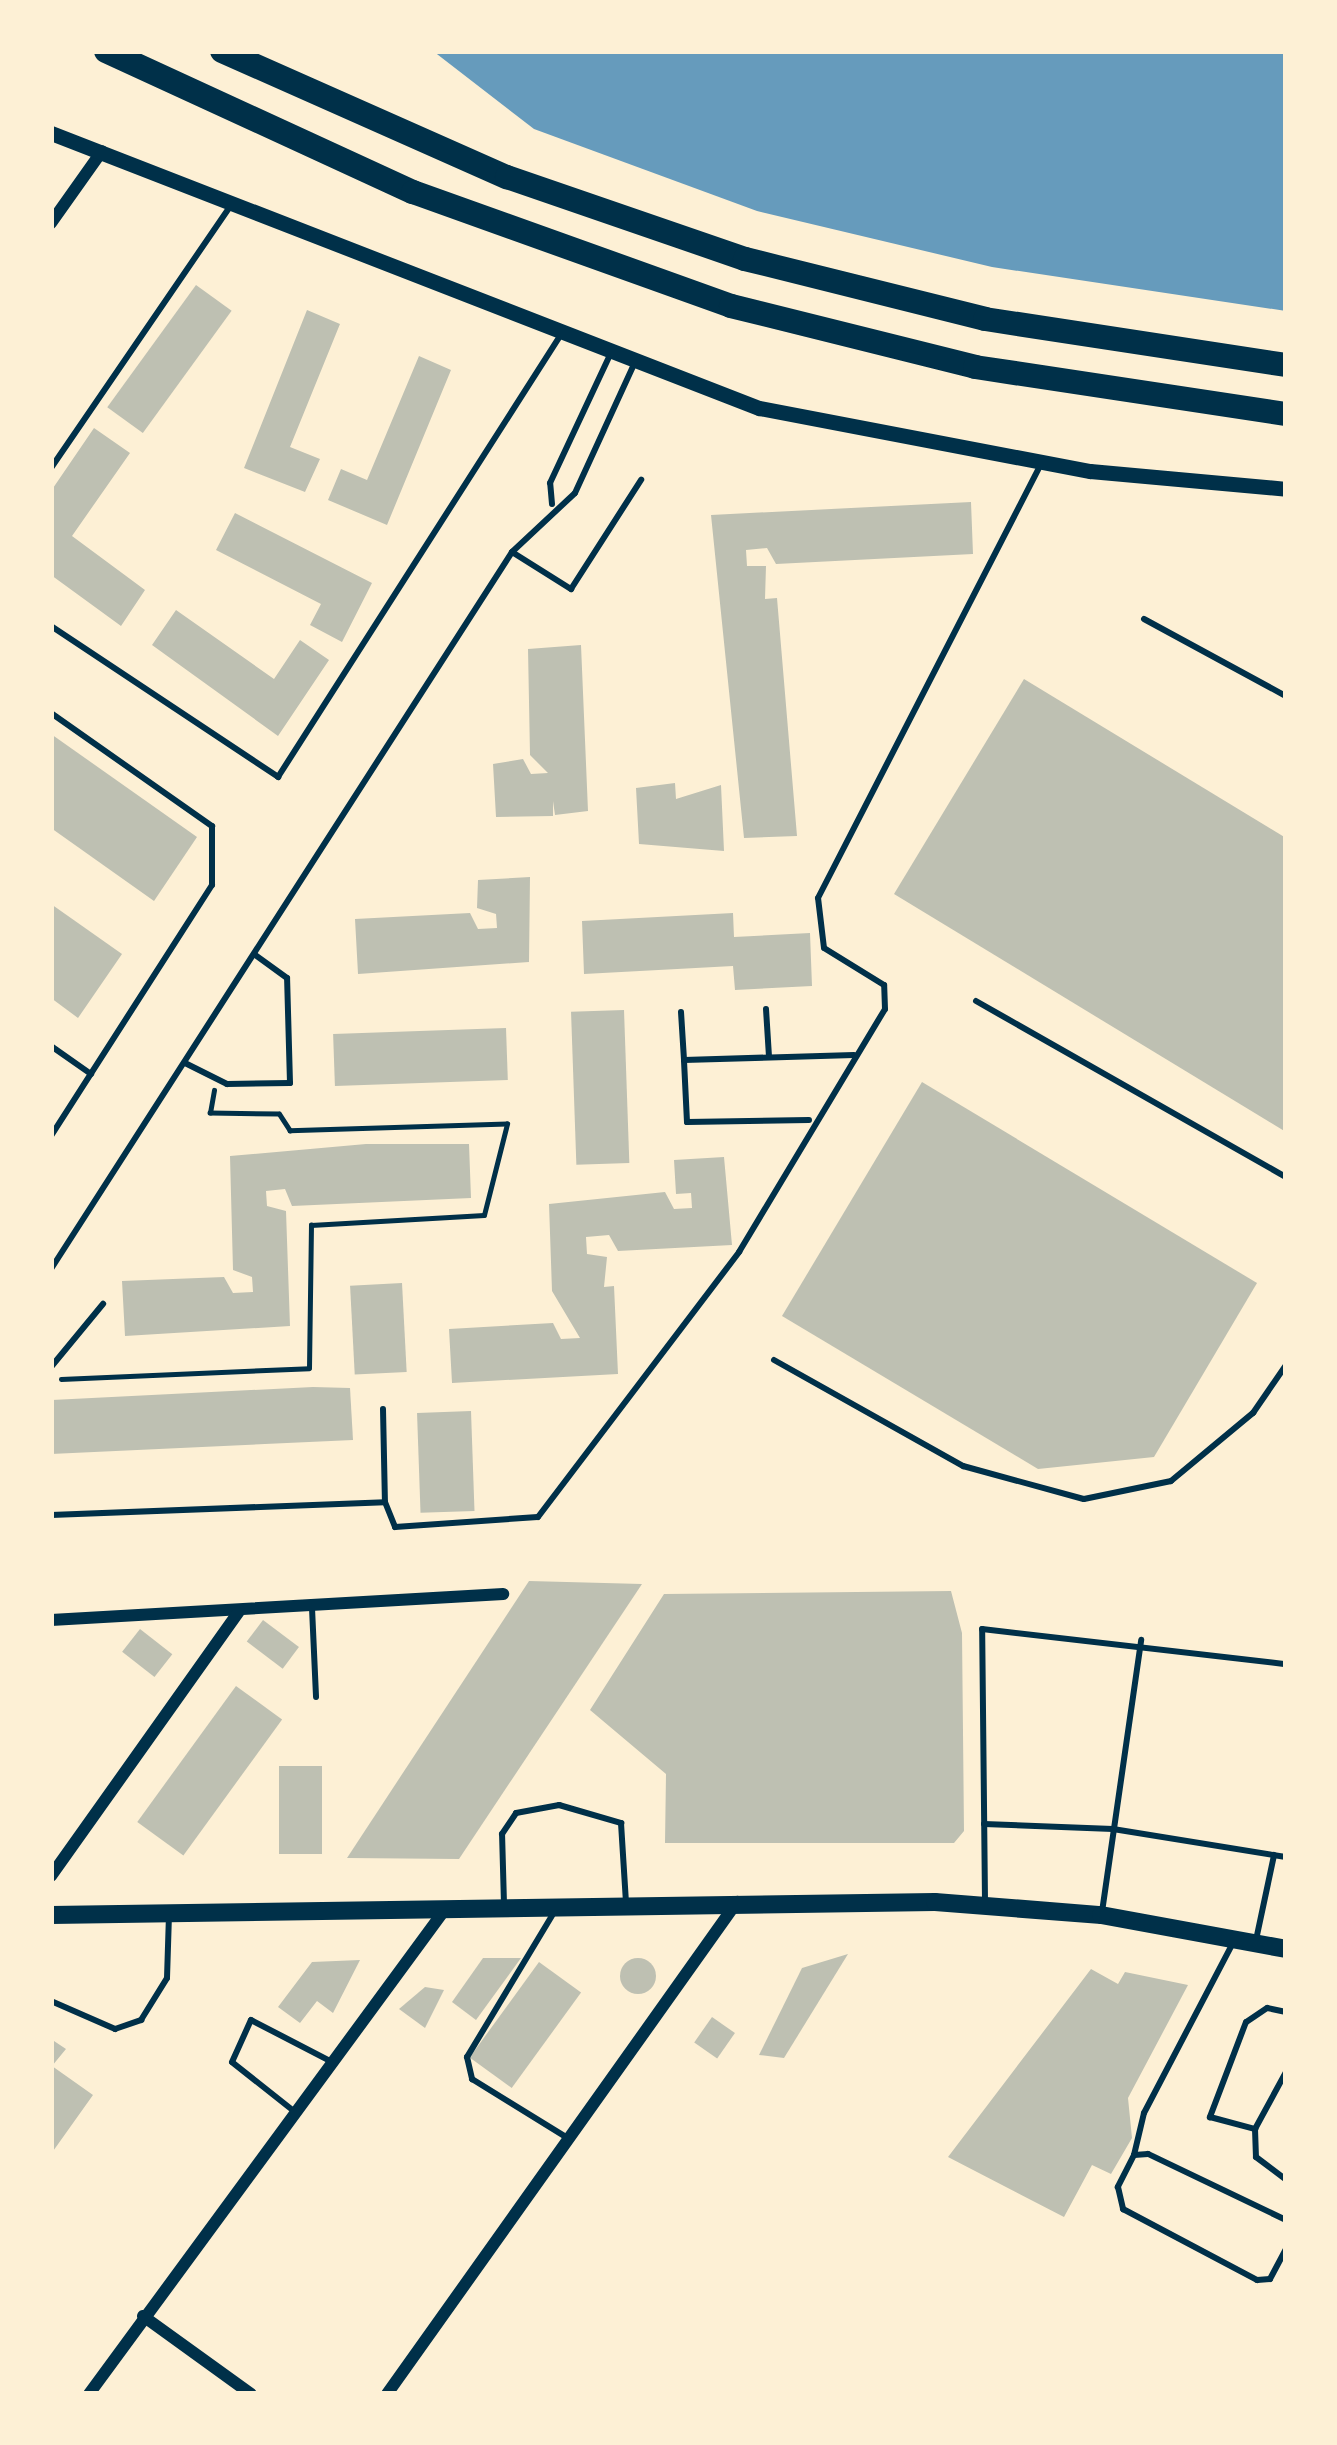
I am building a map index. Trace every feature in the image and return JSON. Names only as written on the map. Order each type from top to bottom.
[{"type":"highway","points":[[79,51],[549,245],[791,323],[1058,383],[1286,414]]},
{"type":"highway","points":[[106,51],[260,124]]},
{"type":"highway","points":[[222,51],[507,177],[745,259],[985,320],[1286,365]]},
{"type":"main road","points":[[51,1915],[738,1901],[985,1905],[1101,1915],[1286,1948]]},
{"type":"street","points":[[51,133],[701,391],[1042,463],[1286,489]]},
{"type":"street","points":[[51,223],[102,151]]},
{"type":"street","points":[[51,1620],[503,1594]]},
{"type":"street","points":[[51,1876],[239,1610]]},
{"type":"street","points":[[387,2394],[738,1901]]},
{"type":"street","points":[[88,2394],[446,1907]]},
{"type":"street","points":[[143,2317],[251,2394]]},
{"type":"lane","points":[[51,468],[234,202]]},
{"type":"lane","points":[[51,626],[278,777],[560,336]]},
{"type":"lane","points":[[552,504],[550,482],[610,355]]},
{"type":"lane","points":[[51,1270],[512,552],[552,504],[575,493],[634,364]]},
{"type":"lane","points":[[383,1409],[385,1502],[395,1527],[538,1517],[739,1252],[809,1120],[885,1009],[884,985],[824,948],[818,898],[1042,463]]},
{"type":"lane","points":[[512,552],[571,589],[641,480]]},
{"type":"lane","points":[[1144,619],[1286,696]]},
{"type":"lane","points":[[51,712],[212,826],[212,886],[51,1135]]},
{"type":"lane","points":[[185,1063],[217,1079],[290,1083],[287,978],[254,955]]},
{"type":"lane","points":[[976,1001],[1286,1178]]},
{"type":"lane","points":[[766,1009],[769,1057]]},
{"type":"lane","points":[[681,1012],[687,1122],[809,1120]]},
{"type":"lane","points":[[51,1046],[92,1074]]},
{"type":"lane","points":[[683,1060],[854,1055]]},
{"type":"lane","points":[[51,1366],[104,1304]]},
{"type":"lane","points":[[774,1360],[963,1466],[1084,1499],[1171,1481],[1253,1413],[1286,1366]]},
{"type":"lane","points":[[51,1515],[385,1502]]},
{"type":"lane","points":[[311,1604],[316,1697]]},
{"type":"lane","points":[[985,1905],[982,1629],[1141,1640],[1286,1664]]},
{"type":"lane","points":[[1101,1915],[1141,1640]]},
{"type":"lane","points":[[504,1906],[502,1834],[516,1813],[560,1805],[621,1823],[626,1903]]},
{"type":"lane","points":[[984,1823],[1113,1828],[1286,1857]]},
{"type":"lane","points":[[1256,1942],[1274,1856]]},
{"type":"lane","points":[[557,1906],[467,2057],[472,2079],[569,2139]]},
{"type":"lane","points":[[51,2001],[115,2029],[141,2020],[167,1978],[169,1912]]},
{"type":"lane","points":[[1236,1938],[1144,2113],[1134,2155],[1118,2187],[1123,2209],[1257,2280],[1270,2279],[1286,2249]]},
{"type":"lane","points":[[1255,2128],[1210,2117],[1207,2104],[1246,2022],[1267,2008],[1286,2012]]},
{"type":"lane","points":[[295,2112],[232,2062],[251,2020],[332,2062]]},
{"type":"lane","points":[[1286,2072],[1255,2128],[1256,2157],[1286,2180]]},
{"type":"lane","points":[[1134,2155],[1282,2222]]},
{"type":"path","points":[[51,1380],[309,1368],[311,1225],[484,1215],[508,1125],[283,1130],[279,1114],[210,1113],[217,1079]]},
{"type":"water","points":[[433,51],[1286,51],[1286,311],[992,267],[757,211],[534,129]]},
{"type":"building","points":[[196,285],[232,311],[143,433],[107,407]]},
{"type":"building","points":[[307,310],[340,324],[290,447],[320,459],[305,492],[244,468]]},
{"type":"building","points":[[419,356],[451,370],[387,525],[328,500],[341,469],[367,480]]},
{"type":"building","points":[[94,428],[130,453],[72,536],[145,590],[121,626],[51,575],[51,491]]},
{"type":"building","points":[[971,502],[973,554],[776,564],[767,548],[746,550],[747,566],[766,566],[765,599],[777,598],[797,836],[744,838],[711,515]]},
{"type":"building","points":[[235,513],[372,583],[342,642],[310,625],[321,604],[216,550]]},
{"type":"building","points":[[176,610],[274,679],[300,640],[329,660],[278,736],[152,645]]},
{"type":"building","points":[[581,645],[588,811],[555,815],[553,801],[553,816],[496,817],[493,764],[523,759],[531,774],[548,773],[530,755],[528,649]]},
{"type":"building","points":[[1024,679],[1286,838],[1286,1132],[894,894]]},
{"type":"building","points":[[51,734],[197,837],[154,901],[51,828]]},
{"type":"building","points":[[675,783],[676,799],[721,785],[724,851],[639,844],[636,788]]},
{"type":"building","points":[[530,877],[529,962],[358,974],[355,919],[470,913],[478,929],[497,928],[496,914],[477,908],[478,880]]},
{"type":"building","points":[[51,904],[122,954],[78,1018],[51,998]]},
{"type":"building","points":[[733,913],[734,937],[810,933],[812,986],[735,990],[733,966],[584,974],[582,921]]},
{"type":"building","points":[[624,1010],[629,1163],[576,1165],[571,1012]]},
{"type":"building","points":[[506,1028],[508,1080],[335,1086],[333,1034]]},
{"type":"building","points":[[922,1082],[1257,1283],[1154,1457],[1038,1469],[782,1316]]},
{"type":"building","points":[[366,1144],[469,1144],[471,1198],[292,1206],[285,1189],[266,1191],[267,1206],[286,1211],[290,1326],[125,1336],[122,1281],[224,1277],[233,1293],[253,1292],[252,1277],[233,1270],[230,1156]]},
{"type":"building","points":[[724,1157],[732,1245],[618,1251],[609,1235],[586,1237],[587,1254],[607,1257],[604,1287],[614,1286],[618,1374],[452,1383],[449,1329],[553,1323],[561,1339],[580,1338],[552,1291],[549,1204],[665,1192],[674,1209],[692,1208],[691,1193],[676,1194],[674,1160]]},
{"type":"building","points":[[402,1283],[407,1372],[355,1375],[350,1286]]},
{"type":"building","points":[[350,1388],[353,1440],[51,1454],[52,1400]]},
{"type":"building","points":[[471,1411],[474,1511],[421,1513],[417,1413]]},
{"type":"building","points":[[529,1581],[642,1584],[459,1859],[347,1858]]},
{"type":"building","points":[[951,1591],[962,1633],[964,1831],[954,1843],[665,1843],[666,1774],[590,1710],[664,1594]]},
{"type":"building","points":[[263,1620],[299,1647],[283,1669],[247,1642]]},
{"type":"building","points":[[140,1629],[172,1654],[154,1677],[122,1652]]},
{"type":"building","points":[[236,1686],[282,1720],[183,1855],[137,1822]]},
{"type":"building","points":[[279,1766],[322,1766],[322,1854],[279,1854]]},
{"type":"building","points":[[848,1954],[784,2058],[759,2055],[802,1968]]},
{"type":"building","points":[[483,1958],[521,1958],[476,2020],[452,2002]]},
{"type":"building","points":[[638,1958],[650,1964],[656,1976],[650,1988],[638,1994],[626,1988],[620,1976],[626,1964]]},
{"type":"building","points":[[360,1960],[333,2013],[317,2001],[300,2023],[278,2007],[312,1962]]},
{"type":"building","points":[[539,1962],[581,1993],[512,2088],[470,2057]]},
{"type":"building","points":[[1091,1969],[1118,1984],[1125,1972],[1188,1985],[1128,2098],[1132,2138],[1111,2174],[1092,2165],[1064,2217],[948,2157]]},
{"type":"building","points":[[425,1987],[444,1990],[425,2028],[399,2009]]},
{"type":"building","points":[[712,2017],[735,2033],[717,2058],[694,2042]]},
{"type":"building","points":[[51,2039],[66,2049],[52,2066],[93,2095],[51,2154]]}]
